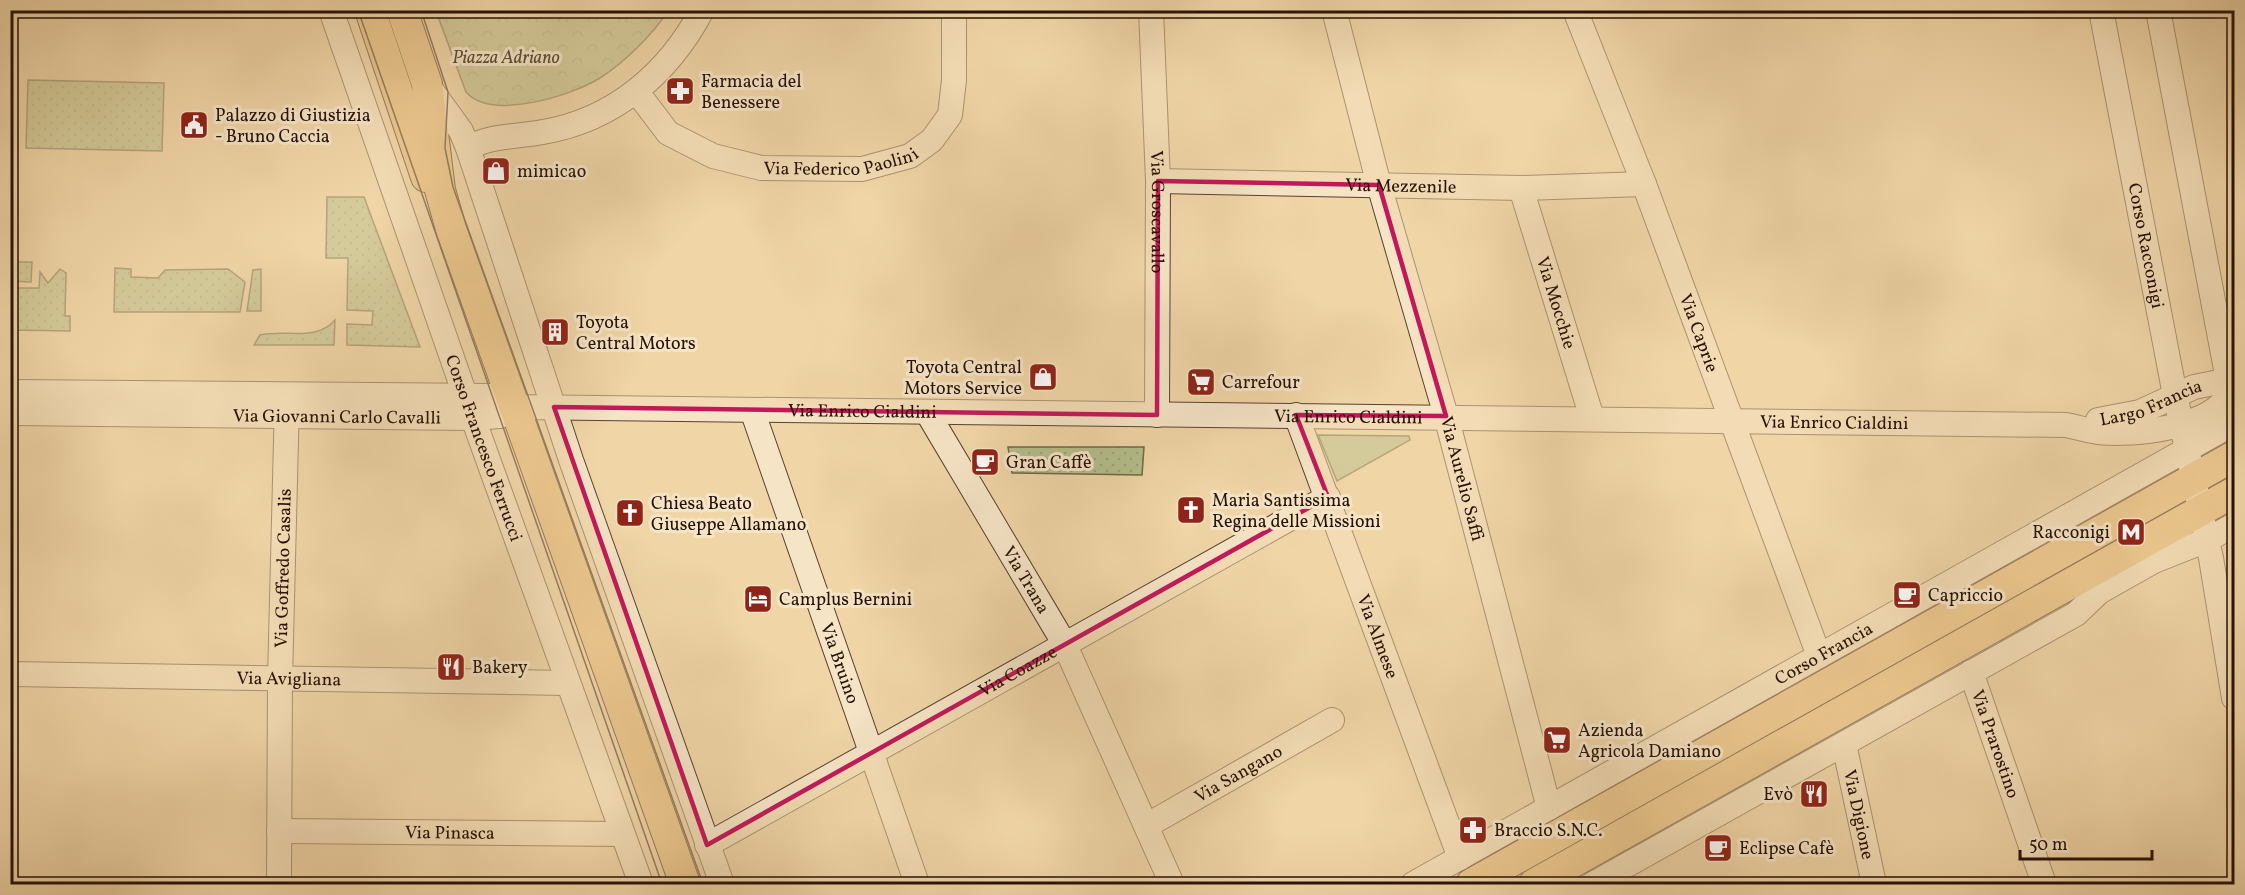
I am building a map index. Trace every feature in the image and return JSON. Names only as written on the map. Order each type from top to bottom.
[{"type":"main road","points":[[369,10],[426,178],[451,228]]},
{"type":"main road","points":[[402,10],[427,84],[440,190],[451,228],[684,885]]},
{"type":"main road","name":"Corso Francia","points":[[1466,871],[2235,456]]},
{"type":"main road","points":[[1534,885],[2235,492]]},
{"type":"street","name":"Corso Francesco Ferrucci","points":[[331,10],[469,407],[641,885]]},
{"type":"street","points":[[468,148],[482,140],[544,132],[573,125],[600,114],[637,92],[659,72],[680,46],[702,10]]},
{"type":"street","name":"Via Federico Paolini","points":[[637,92],[668,133],[713,156],[761,168],[862,169],[910,156],[932,140],[950,115],[954,80],[954,10]]},
{"type":"street","name":"Via Groscavallo","points":[[1151,10],[1158,181],[1157,415]]},
{"type":"street","name":"Via Aurelio Saffi","points":[[1334,10],[1380,185],[1446,416],[1549,808]]},
{"type":"street","name":"Via Caprie","points":[[1575,10],[1644,184],[1819,656]]},
{"type":"street","name":"Corso Racconigi","points":[[2101,10],[2186,450],[2207,540],[2227,609],[2235,698]]},
{"type":"street","points":[[2158,10],[2232,391]]},
{"type":"street","points":[[427,84],[461,131],[468,148],[554,407],[722,885]]},
{"type":"street","name":"Via Mezzenile","points":[[1158,181],[1521,188],[1644,184]]},
{"type":"street","name":"Via Mocchie","points":[[1521,188],[1592,418]]},
{"type":"street","name":"Largo Francia","points":[[2066,425],[2140,412],[2175,394],[2232,391]]},
{"type":"street","name":"Largo Francia","points":[[2181,425],[2194,421],[2215,408],[2232,391]]},
{"type":"street","name":"Via Giovanni Carlo Cavalli","points":[[10,392],[287,406]]},
{"type":"street","name":"Via Giovanni Carlo Cavalli","points":[[10,413],[287,406],[469,407],[493,396],[515,407]]},
{"type":"street","name":"Via Goffredo Casalis","points":[[279,885],[280,679],[287,406]]},
{"type":"street","name":"Via Enrico Cialdini","points":[[515,407],[1730,419],[2066,425],[2099,432],[2181,425]]},
{"type":"street","name":"Via Bruino","points":[[752,410],[917,885]]},
{"type":"street","name":"Via Trana","points":[[927,412],[1064,644],[1172,885]]},
{"type":"street","name":"Via Almese","points":[[1296,415],[1466,871]]},
{"type":"street","name":"Corso Francia","points":[[1413,885],[1466,871],[1549,808],[2235,423]]},
{"type":"street","name":"Via Coazze","points":[[707,845],[1328,497]]},
{"type":"street","points":[[1593,885],[1626,876],[1844,744],[2076,614],[2099,592],[2172,552],[2207,540],[2235,525]]},
{"type":"street","name":"Via Prarostino","points":[[1971,672],[2044,885]]},
{"type":"street","name":"Via Avigliana","points":[[10,674],[568,683]]},
{"type":"street","name":"Via Sangano","points":[[1146,826],[1332,720]]},
{"type":"street","name":"Via Digione","points":[[1844,744],[1874,885]]},
{"type":"street","name":"Via Pinasca","points":[[279,831],[622,834]]},
{"type":"highlighted area","points":[[1158,181],[1379,185],[1446,416],[1296,415],[1328,497],[707,845],[554,407],[1157,415]]},
{"type":"green space","name":"Piazza Adriano","points":[[436,10],[668,11],[637,48],[619,64],[587,85],[532,103],[493,105],[478,100],[466,92]]},
{"type":"green space","points":[[28,80],[164,83],[162,151],[26,148]]},
{"type":"green space","points":[[327,197],[364,197],[420,347],[347,345],[347,324],[372,325],[373,311],[347,310],[348,258],[326,258]]},
{"type":"green space","points":[[11,262],[32,262],[31,282],[11,281]]},
{"type":"green space","points":[[115,268],[131,269],[131,277],[158,278],[165,270],[228,269],[245,282],[240,312],[114,312]]},
{"type":"green space","points":[[60,269],[66,273],[65,316],[70,316],[70,331],[12,330],[11,337],[11,288],[39,288],[40,272],[48,283]]},
{"type":"green space","points":[[261,269],[261,311],[247,311],[253,270]]},
{"type":"green space","points":[[335,320],[334,345],[254,345],[260,335],[310,333],[327,327]]},
{"type":"green space","points":[[1318,435],[1409,436],[1410,440],[1337,481]]},
{"type":"green space","points":[[1008,447],[1144,447],[1142,475],[1012,473]]},
{"type":"tram line","points":[[358,10],[662,884]]},
{"type":"tram line","points":[[421,10],[448,92],[445,148],[453,187],[703,884]]},
{"type":"place","name":"Farmacia del Benessere","points":[[680,91]]},
{"type":"place","name":"Palazzo di Giustizia - Bruno Caccia","points":[[194,125]]},
{"type":"place","name":"mimicao","points":[[496,171]]},
{"type":"place","name":"Toyota Central Motors","points":[[555,332]]},
{"type":"place","name":"Toyota Central Motors Service","points":[[1043,377]]},
{"type":"place","name":"Carrefour","points":[[1201,382]]},
{"type":"place","name":"Gran Caffè","points":[[985,462]]},
{"type":"place","name":"Maria Santissima Regina delle Missioni","points":[[1191,510]]},
{"type":"place","name":"Chiesa Beato Giuseppe Allamano","points":[[630,513]]},
{"type":"place","name":"Racconigi","points":[[2131,532]]},
{"type":"place","name":"Capriccio","points":[[1907,595]]},
{"type":"place","name":"Camplus Bernini","points":[[758,599]]},
{"type":"place","name":"Bakery","points":[[451,667]]},
{"type":"place","name":"Azienda Agricola Damiano","points":[[1557,740]]},
{"type":"place","name":"Evò","points":[[1814,794]]},
{"type":"place","name":"Braccio S.N.C.","points":[[1473,830]]},
{"type":"place","name":"Eclipse Cafè","points":[[1718,848]]}]
